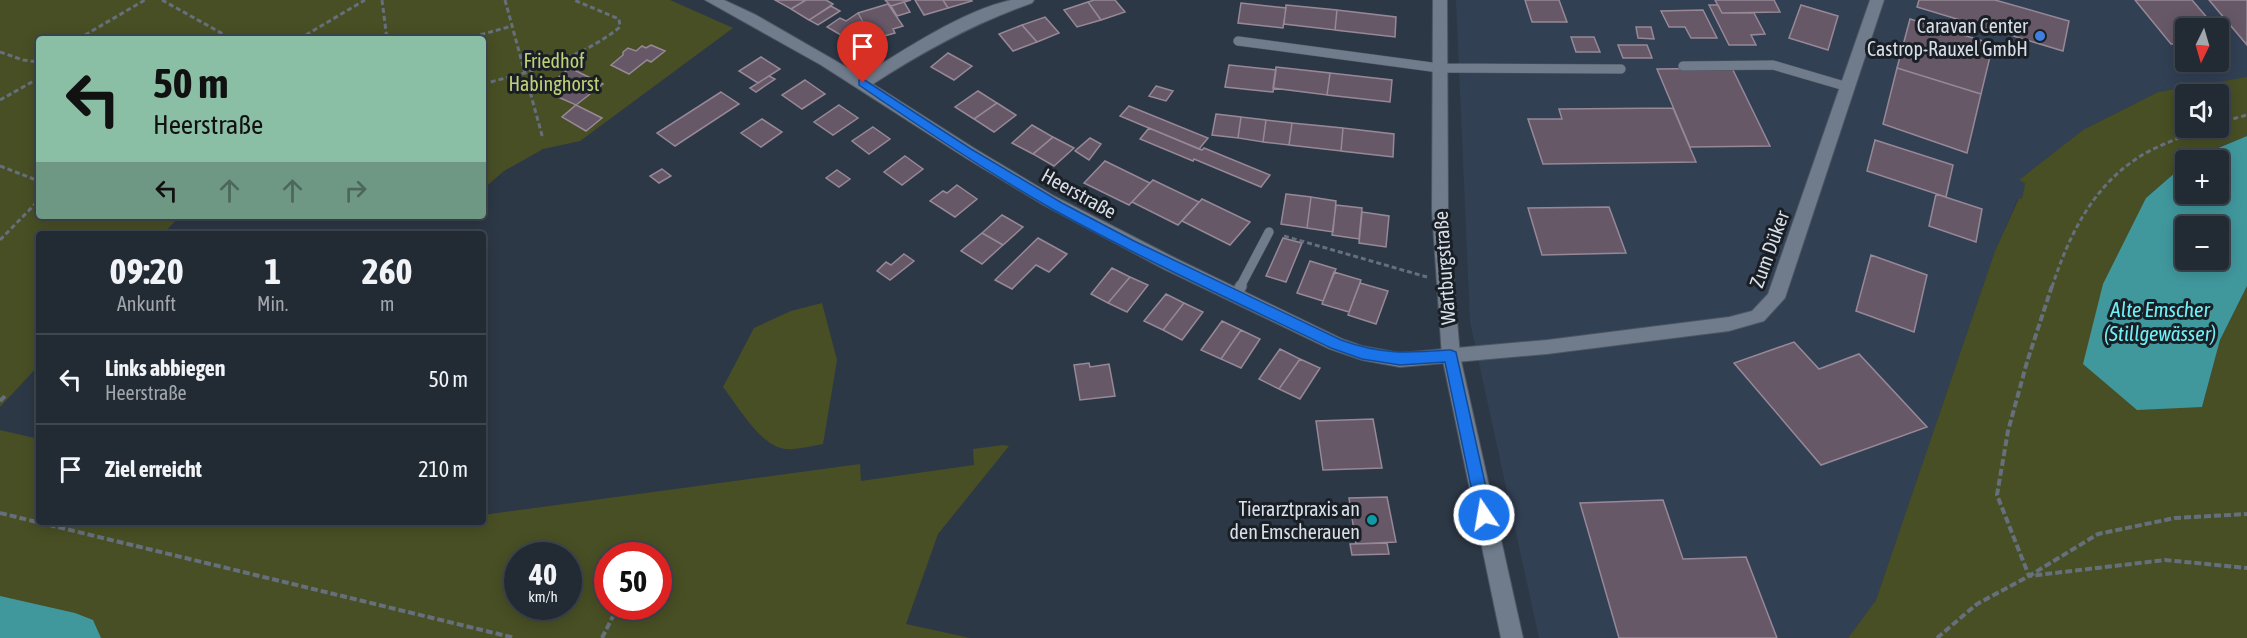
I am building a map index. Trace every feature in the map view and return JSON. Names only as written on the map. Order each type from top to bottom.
[{"type":"street","name":"Heerstraße","points":[[712,0],[800,45],[863,83],[967,152],[1058,206],[1130,245],[1336,344],[1362,353],[1400,360],[1451,356]]},
{"type":"street","points":[[863,83],[938,36],[987,12],[1027,0]]},
{"type":"street","name":"Wartburgstraße","points":[[1440,0],[1440,211],[1451,356],[1512,638]]},
{"type":"street","name":"Zum Düker","points":[[1451,356],[1718,326],[1758,316],[1776,298],[1877,0]]},
{"type":"lane","points":[[1238,41],[1439,68],[1621,69]]},
{"type":"lane","points":[[1683,66],[1773,64],[1848,87]]},
{"type":"lane","points":[[1236,295],[1269,232]]},
{"type":"path","points":[[83,36],[145,0]]},
{"type":"path","points":[[162,0],[227,36]]},
{"type":"path","points":[[304,36],[364,0]]},
{"type":"path","points":[[382,0],[387,36]]},
{"type":"path","points":[[505,0],[543,139]]},
{"type":"path","points":[[486,83],[525,73],[587,50],[620,27],[619,19],[574,0]]},
{"type":"path","points":[[476,36],[512,26]]},
{"type":"path","points":[[0,52],[36,62]]},
{"type":"path","points":[[0,100],[36,80]]},
{"type":"path","points":[[2229,120],[2247,115]]},
{"type":"path","points":[[2029,576],[1997,495],[2008,430],[2054,280],[2077,225],[2100,189],[2136,159],[2181,138]]},
{"type":"path","points":[[0,166],[36,181]]},
{"type":"path","points":[[0,240],[36,203]]},
{"type":"path","points":[[1269,232],[1444,282]]},
{"type":"path","points":[[0,394],[6,395],[0,401]]},
{"type":"path","points":[[0,513],[36,522]]},
{"type":"path","points":[[1937,638],[1977,604],[2029,576],[2098,534],[2175,518],[2247,514]]},
{"type":"path","points":[[49,525],[515,638]]},
{"type":"path","points":[[2029,576],[2165,560],[2247,568]]},
{"type":"path","points":[[602,638],[611,620]]},
{"type":"shaded area","points":[[1456,0],[2247,0],[2247,77],[2205,84],[2175,84],[2175,89],[2158,92],[2083,130],[2019,180],[2025,182],[2022,199],[2018,198],[1995,251],[1876,600],[1848,638],[1539,638],[1470,322]]},
{"type":"green space","name":"Friedhof Habinghorst","points":[[0,0],[670,0],[733,28],[580,141],[543,149],[504,171],[486,186],[486,36],[36,36],[36,219],[177,219],[166,231],[36,231],[36,368],[0,407]]},
{"type":"green space","points":[[2247,77],[2247,136],[2211,150],[2175,150],[2175,173],[2146,198],[2202,407],[2220,340],[2247,286],[2247,638],[1848,638],[1876,600],[1995,251],[2019,198],[2022,199],[2025,183],[2019,180],[2083,130],[2158,92],[2175,89],[2175,138],[2229,138],[2229,84],[2205,84]]},
{"type":"green space","points":[[822,303],[837,360],[823,444],[785,449],[767,441],[758,433],[723,387],[754,328],[791,311]]},
{"type":"green space","points":[[0,430],[36,438],[36,525],[486,525],[486,515],[860,464],[861,481],[974,465],[973,449],[1009,446],[938,534],[906,624],[970,638],[0,638]]},
{"type":"water","name":"Alte Emscher (Stillgewässer)","points":[[2247,136],[2247,286],[2220,340],[2202,407],[2137,410],[2083,364],[2103,284],[2146,198],[2175,173],[2175,204],[2229,204],[2229,150],[2213,150]]},
{"type":"building","points":[[775,0],[806,0],[791,9]]},
{"type":"building","points":[[806,0],[826,0],[833,4],[809,20],[791,9]]},
{"type":"building","points":[[885,0],[911,0],[891,6]]},
{"type":"building","points":[[915,0],[943,0],[948,8],[924,15]]},
{"type":"building","points":[[943,0],[971,0],[972,1],[948,8]]},
{"type":"building","points":[[1115,0],[1125,12],[1101,20],[1088,2]]},
{"type":"building","points":[[1525,0],[1559,0],[1567,22],[1532,22]]},
{"type":"building","points":[[1715,0],[1774,0],[1780,12],[1722,13]]},
{"type":"building","name":"Caravan Center Castrop-Rauxel GmbH","points":[[1919,0],[1995,0],[2069,21],[2063,51],[1917,7]]},
{"type":"building","points":[[2135,0],[2192,0],[2207,18],[2175,18],[2175,44],[2171,44]]},
{"type":"building","points":[[2209,0],[2247,0],[2247,45],[2229,24],[2229,18],[2224,18]]},
{"type":"building","points":[[904,2],[910,12],[897,16],[891,6]]},
{"type":"building","points":[[1088,2],[1101,20],[1077,27],[1064,10]]},
{"type":"building","points":[[1241,3],[1286,8],[1283,28],[1238,23]]},
{"type":"building","points":[[888,4],[903,26],[893,29],[895,33],[884,36],[882,32],[871,36],[858,13]]},
{"type":"building","points":[[1286,5],[1337,10],[1335,30],[1284,24]]},
{"type":"building","points":[[1709,5],[1718,5],[1722,13],[1754,13],[1765,34],[1751,35],[1756,45],[1729,45]]},
{"type":"building","points":[[1801,5],[1838,16],[1828,50],[1789,38]]},
{"type":"building","points":[[831,6],[840,11],[818,25],[809,20]]},
{"type":"building","points":[[1337,10],[1396,17],[1395,37],[1335,30]]},
{"type":"building","points":[[1703,10],[1717,38],[1691,38],[1685,27],[1669,27],[1661,11]]},
{"type":"building","points":[[858,13],[871,36],[882,32],[884,37],[848,46],[844,33],[841,35],[827,27],[840,18],[846,21]]},
{"type":"building","points":[[1045,17],[1059,33],[1037,42],[1022,25]]},
{"type":"building","points":[[1910,19],[1993,44],[1981,94],[1897,68]]},
{"type":"building","points":[[1022,25],[1037,42],[1013,51],[999,34]]},
{"type":"building","points":[[1636,27],[1651,27],[1654,39],[1638,38]]},
{"type":"building","points":[[1571,37],[1594,37],[1600,52],[1576,52]]},
{"type":"building","points":[[651,45],[665,51],[651,62],[647,60],[629,74],[611,65],[628,48],[636,51],[642,46],[646,48]]},
{"type":"building","points":[[1618,45],[1647,45],[1652,58],[1623,58]]},
{"type":"building","points":[[948,53],[972,66],[954,80],[931,67]]},
{"type":"building","points":[[761,57],[780,69],[758,83],[739,71]]},
{"type":"building","points":[[1229,65],[1276,70],[1273,92],[1225,87]]},
{"type":"building","points":[[1276,67],[1330,73],[1327,95],[1273,88]]},
{"type":"building","points":[[570,68],[603,84],[576,105],[558,97],[568,89],[553,82]]},
{"type":"building","points":[[1732,68],[1770,146],[1690,147],[1657,69]]},
{"type":"building","points":[[1897,68],[1981,94],[1967,153],[1883,124]]},
{"type":"building","points":[[1330,73],[1392,80],[1390,102],[1327,95]]},
{"type":"building","points":[[769,76],[775,79],[756,92],[750,88]]},
{"type":"building","points":[[805,80],[825,94],[802,109],[782,95]]},
{"type":"building","points":[[1156,86],[1173,91],[1166,101],[1149,96]]},
{"type":"building","points":[[978,91],[997,103],[974,119],[955,107]]},
{"type":"building","points":[[721,92],[739,104],[675,146],[657,133]]},
{"type":"building","points":[[997,103],[1016,115],[994,132],[974,119]]},
{"type":"building","points":[[576,105],[602,118],[586,131],[562,117]]},
{"type":"building","points":[[839,105],[858,118],[833,135],[814,122]]},
{"type":"building","points":[[1129,106],[1208,138],[1199,149],[1120,116]]},
{"type":"building","points":[[1673,108],[1696,162],[1543,164],[1528,119],[1562,119],[1559,109]]},
{"type":"building","points":[[1216,114],[1241,117],[1238,138],[1212,135]]},
{"type":"building","points":[[1241,117],[1266,120],[1263,142],[1238,138]]},
{"type":"building","points":[[762,119],[782,132],[761,147],[741,133]]},
{"type":"building","points":[[1266,120],[1292,123],[1289,145],[1263,142]]},
{"type":"building","points":[[1292,123],[1343,128],[1341,151],[1289,145]]},
{"type":"building","points":[[1032,125],[1053,137],[1033,154],[1012,143]]},
{"type":"building","points":[[873,127],[890,139],[869,154],[852,141]]},
{"type":"building","points":[[1149,128],[1270,175],[1261,187],[1194,159],[1193,161],[1140,139]]},
{"type":"building","points":[[1343,128],[1394,134],[1393,157],[1341,151]]},
{"type":"building","points":[[1053,137],[1074,148],[1054,166],[1033,154]]},
{"type":"building","points":[[1090,138],[1101,144],[1089,160],[1075,151]]},
{"type":"building","points":[[1875,140],[1953,165],[1946,197],[1867,171]]},
{"type":"building","points":[[905,156],[923,169],[902,185],[884,172]]},
{"type":"building","points":[[1105,161],[1150,183],[1129,205],[1084,183]]},
{"type":"building","points":[[662,169],[671,176],[659,183],[650,176]]},
{"type":"building","points":[[837,170],[850,179],[839,187],[826,178]]},
{"type":"building","points":[[1153,180],[1199,202],[1178,225],[1132,202]]},
{"type":"building","points":[[957,185],[977,199],[955,217],[930,201],[943,191],[947,193]]},
{"type":"building","points":[[1286,194],[1311,197],[1307,228],[1281,224]]},
{"type":"building","points":[[1936,194],[1982,209],[1976,242],[1929,226]]},
{"type":"building","points":[[1311,197],[1336,201],[1333,232],[1307,228]]},
{"type":"building","points":[[1202,199],[1250,222],[1230,245],[1182,221]]},
{"type":"building","points":[[1336,205],[1362,208],[1359,239],[1332,235]]},
{"type":"building","points":[[1609,207],[1626,253],[1542,255],[1528,208]]},
{"type":"building","points":[[1362,212],[1389,216],[1386,247],[1359,243]]},
{"type":"building","points":[[1002,215],[1023,227],[1003,245],[982,233]]},
{"type":"building","points":[[982,233],[1003,245],[982,264],[961,251]]},
{"type":"building","points":[[1038,238],[1067,254],[1049,272],[1036,265],[1012,289],[995,280]]},
{"type":"building","points":[[1283,238],[1302,243],[1286,282],[1266,276]]},
{"type":"building","points":[[904,254],[914,261],[890,280],[877,271],[886,262],[891,265]]},
{"type":"building","points":[[1871,255],[1927,275],[1914,332],[1856,311]]},
{"type":"building","points":[[1310,261],[1336,269],[1323,301],[1297,293]]},
{"type":"building","points":[[1112,268],[1130,277],[1108,303],[1091,294]]},
{"type":"building","points":[[1334,272],[1361,280],[1349,312],[1322,304]]},
{"type":"building","points":[[1130,277],[1148,285],[1127,312],[1108,303]]},
{"type":"building","points":[[1360,283],[1388,291],[1376,324],[1348,315]]},
{"type":"building","points":[[1166,294],[1184,303],[1163,330],[1144,321]]},
{"type":"building","points":[[1184,303],[1203,312],[1182,340],[1163,330]]},
{"type":"building","points":[[1222,321],[1241,330],[1221,359],[1201,350]]},
{"type":"building","points":[[1241,330],[1260,339],[1241,368],[1221,359]]},
{"type":"building","points":[[1794,342],[1819,369],[1859,354],[1927,427],[1821,465],[1734,363]]},
{"type":"building","points":[[1280,349],[1300,359],[1279,389],[1259,379]]},
{"type":"building","points":[[1300,359],[1320,368],[1300,399],[1279,389]]},
{"type":"building","points":[[1089,363],[1090,367],[1109,364],[1115,396],[1080,400],[1074,365]]},
{"type":"building","points":[[1373,419],[1382,468],[1323,470],[1316,421]]},
{"type":"building","name":"Tierarztpraxis an den Emscherauen","points":[[1387,497],[1396,542],[1356,544],[1349,498]]},
{"type":"building","points":[[1663,500],[1683,559],[1746,557],[1777,638],[1619,638],[1580,503]]},
{"type":"building","points":[[1387,543],[1389,554],[1352,555],[1350,544]]},
{"type":"waterway","points":[[0,620],[75,638]]},
{"type":"place","name":"Caravan Center Castrop-Rauxel GmbH","points":[[2040,36]]},
{"type":"place","name":"Tierarztpraxis an den Emscherauen","points":[[1372,520]]},
{"type":"route","points":[[863,83],[967,152],[1058,206],[1130,245],[1336,344],[1362,353],[1400,360],[1451,356],[1484,515]]}]
